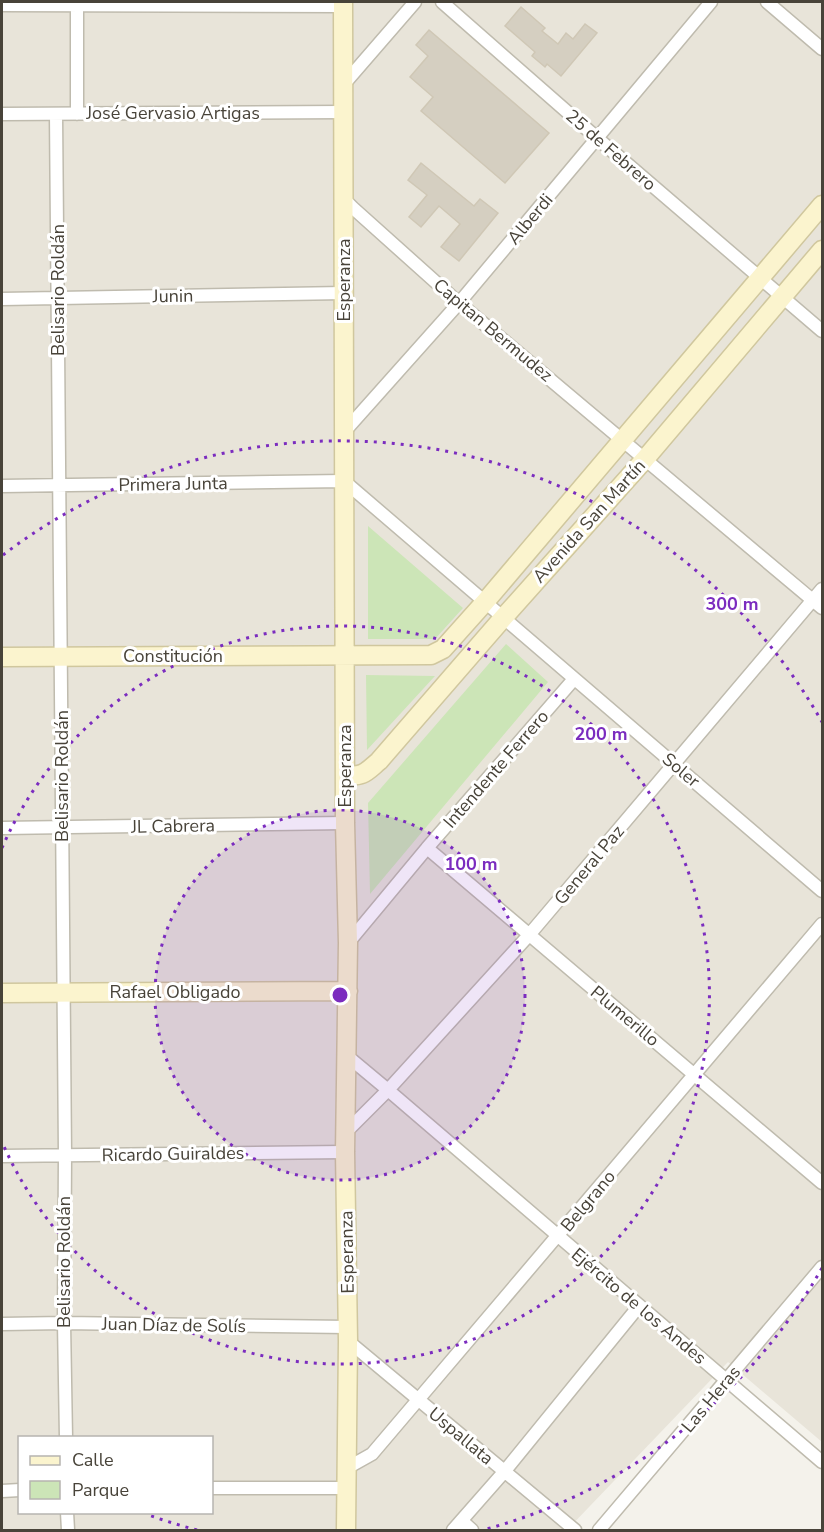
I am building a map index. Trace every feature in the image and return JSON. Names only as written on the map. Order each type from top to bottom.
[{"type":"main road","name":"Esperanza","points":[[343,4],[344,655],[348,943],[345,1152],[348,1334],[346,1530]]},
{"type":"main road","name":"Avenida San Martín","points":[[344,655],[431,655],[443,649],[822,205]]},
{"type":"main road","name":"Avenida San Martín","points":[[345,775],[356,776],[365,773],[379,761],[645,459],[822,250]]},
{"type":"main road","name":"Constitución","points":[[2,657],[344,655]]},
{"type":"main road","name":"Rafael Obligado","points":[[2,993],[348,991]]},
{"type":"street","points":[[344,84],[415,2]]},
{"type":"street","name":"25 de Febrero","points":[[442,2],[822,331]]},
{"type":"street","name":"Alberdi","points":[[344,432],[459,303],[711,2]]},
{"type":"street","points":[[767,2],[822,49]]},
{"type":"street","points":[[6,4],[77,6],[343,4]]},
{"type":"street","points":[[77,6],[77,114]]},
{"type":"street","name":"José Gervasio Artigas","points":[[2,114],[344,112]]},
{"type":"street","name":"Belisario Roldán","points":[[56,114],[66,1436]]},
{"type":"street","name":"Capitan Bermudez","points":[[343,198],[459,303],[818,604]]},
{"type":"street","name":"Junin","points":[[2,298],[344,293]]},
{"type":"street","name":"Primera Junta","points":[[2,486],[344,481]]},
{"type":"street","name":"Soler","points":[[344,481],[822,891]]},
{"type":"street","name":"General Paz","points":[[346,1132],[388,1090],[529,935],[675,764],[818,604],[822,589]]},
{"type":"street","name":"Intendente Ferrero","points":[[348,943],[574,679]]},
{"type":"street","name":"JL Cabrera","points":[[2,828],[345,824]]},
{"type":"street","name":"Plumerillo","points":[[427,848],[822,1183]]},
{"type":"street","name":"Belgrano","points":[[347,1468],[372,1454],[822,924]]},
{"type":"street","name":"Ejército de los Andes","points":[[346,1055],[822,1462]]},
{"type":"street","name":"Ricardo Guiraldes","points":[[2,1156],[345,1152]]},
{"type":"street","name":"Las Heras","points":[[599,1530],[822,1267]]},
{"type":"street","points":[[453,1530],[504,1472],[639,1305]]},
{"type":"street","name":"Juan Díaz de Solís","points":[[2,1324],[64,1323],[348,1334]]},
{"type":"street","name":"Uspallata","points":[[348,1334],[418,1401],[574,1530]]},
{"type":"street","points":[[213,1488],[346,1488]]},
{"type":"street","points":[[2,1491],[18,1490]]},
{"type":"street","points":[[67,1514],[68,1530]]},
{"type":"street","points":[[462,1521],[472,1530]]},
{"type":"shaded area","points":[[2,2],[822,2],[822,1442],[728,1362],[567,1530],[2,1530]]},
{"type":"green space","points":[[368,526],[463,608],[435,639],[368,639]]},
{"type":"green space","points":[[506,644],[548,682],[370,894],[368,803]]},
{"type":"green space","points":[[366,675],[435,676],[367,750]]},
{"type":"building","points":[[521,7],[545,28],[542,31],[558,44],[566,33],[573,39],[585,24],[597,33],[561,76],[547,64],[545,67],[532,56],[535,52],[505,26]]},
{"type":"building","points":[[429,30],[549,133],[505,183],[421,111],[433,97],[410,77],[428,56],[416,45]]},
{"type":"building","points":[[421,163],[474,206],[480,199],[498,213],[459,261],[441,247],[460,224],[439,206],[421,227],[409,217],[427,195],[408,180]]}]
